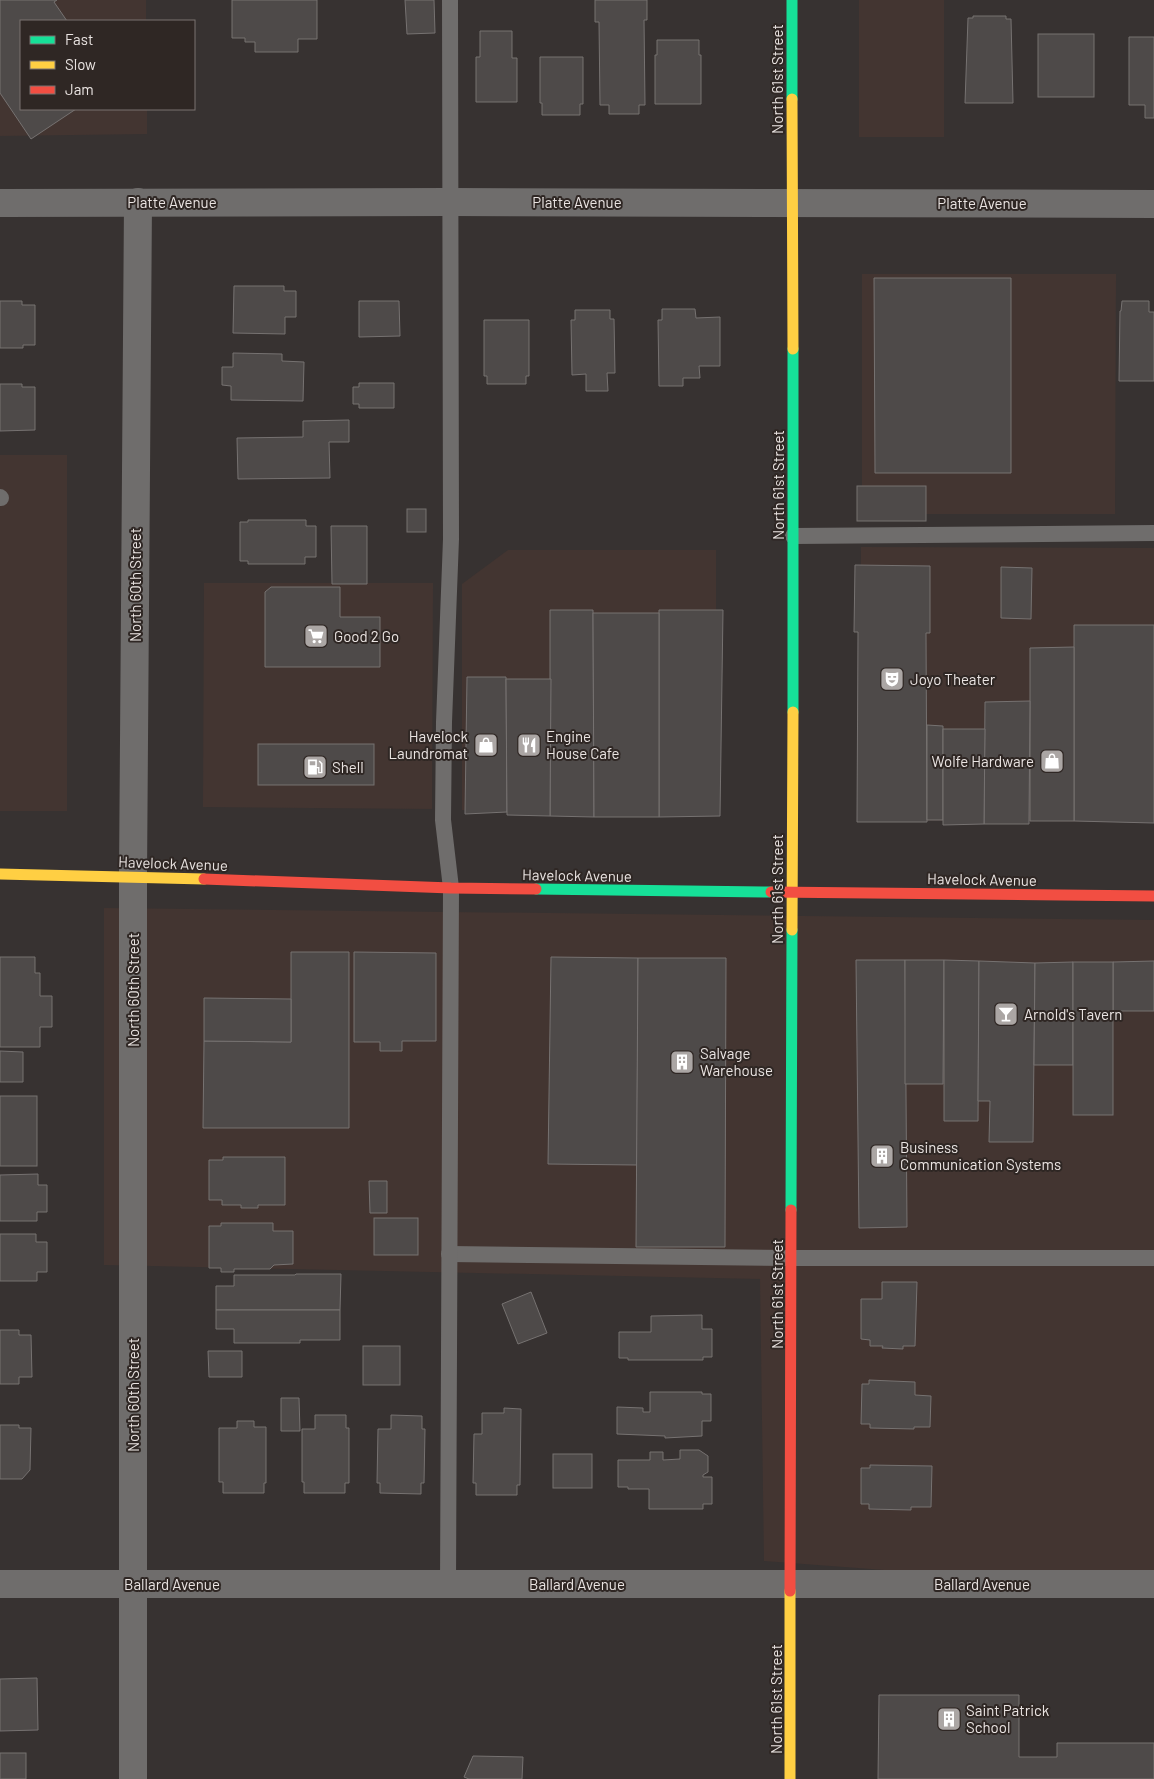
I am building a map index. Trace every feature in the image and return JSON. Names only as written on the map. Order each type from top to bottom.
[{"type":"street","name":"North 61st Street","points":[[790,1779],[792,1584],[792,0]]},
{"type":"street","name":"North 60th Street","points":[[133,1779],[133,876],[138,202]]},
{"type":"street","name":"Platte Avenue","points":[[0,203],[792,202],[1154,204]]},
{"type":"street","name":"Havelock Avenue","points":[[0,874],[133,876],[451,888],[1154,896]]},
{"type":"street","name":"Ballard Avenue","points":[[0,1584],[1154,1584]]},
{"type":"lane","points":[[448,1585],[451,888],[444,820],[444,722],[451,539],[450,0]]},
{"type":"lane","points":[[793,536],[1154,533]]},
{"type":"lane","points":[[449,1254],[792,1258],[1154,1258]]},
{"type":"shaded area","points":[[0,0],[146,0],[146,20],[20,20],[20,110],[147,110],[147,134],[0,136]]},
{"type":"shaded area","points":[[859,0],[944,0],[944,137],[859,137]]},
{"type":"shaded area","points":[[862,274],[1116,274],[1115,514],[862,514]]},
{"type":"shaded area","points":[[0,455],[67,455],[67,811],[0,811]]},
{"type":"shaded area","points":[[861,547],[1154,548],[1154,822],[859,820]]},
{"type":"shaded area","points":[[508,550],[716,550],[716,810],[462,810],[462,584]]},
{"type":"shaded area","points":[[204,583],[433,583],[432,809],[203,807]]},
{"type":"shaded area","points":[[104,908],[1154,920],[1154,1590],[764,1561],[760,1279],[104,1265]]},
{"type":"building","points":[[0,0],[57,0],[54,2],[66,20],[20,20],[20,110],[74,110],[31,139],[0,93]]},
{"type":"building","points":[[232,0],[317,0],[317,39],[298,39],[298,52],[255,52],[255,42],[245,42],[245,38],[232,38]]},
{"type":"building","points":[[405,0],[434,0],[435,33],[407,34]]},
{"type":"building","points":[[595,0],[647,0],[647,20],[644,20],[645,105],[639,105],[639,114],[609,114],[609,105],[600,105],[599,22],[595,22]]},
{"type":"building","points":[[973,16],[1006,16],[1006,19],[1011,19],[1013,103],[965,103],[968,18],[973,18]]},
{"type":"building","points":[[480,31],[512,31],[512,58],[517,58],[517,102],[476,102],[476,57],[480,57]]},
{"type":"building","points":[[1038,34],[1094,34],[1094,97],[1038,97]]},
{"type":"building","points":[[1129,37],[1154,37],[1154,118],[1145,118],[1145,105],[1129,105]]},
{"type":"building","points":[[657,40],[699,40],[699,55],[701,55],[701,104],[655,104],[655,55],[657,55]]},
{"type":"building","points":[[540,57],[583,57],[583,104],[580,104],[580,115],[542,115],[542,103],[540,103]]},
{"type":"building","points":[[874,278],[1011,278],[1011,473],[875,473]]},
{"type":"building","points":[[234,286],[284,286],[284,291],[296,291],[296,317],[285,317],[285,334],[233,333]]},
{"type":"building","points":[[0,301],[22,301],[22,305],[35,305],[35,345],[23,345],[23,348],[0,348]]},
{"type":"building","points":[[359,301],[399,301],[400,336],[359,337]]},
{"type":"building","points":[[1122,301],[1149,301],[1149,312],[1154,312],[1154,381],[1119,381],[1120,311]]},
{"type":"building","points":[[662,309],[695,309],[696,318],[720,317],[720,366],[699,366],[700,378],[683,378],[683,386],[659,386],[658,320],[662,320]]},
{"type":"building","points":[[575,310],[610,310],[610,319],[614,319],[615,373],[607,373],[608,391],[586,391],[586,374],[572,375],[571,320],[575,320]]},
{"type":"building","points":[[484,320],[529,320],[529,376],[526,376],[526,384],[487,384],[487,376],[484,376]]},
{"type":"building","points":[[233,353],[282,354],[282,361],[304,362],[303,401],[231,400],[231,386],[222,385],[222,367],[233,367]]},
{"type":"building","points":[[359,383],[394,383],[394,408],[359,408],[359,404],[353,404],[353,387],[359,387]]},
{"type":"building","points":[[0,384],[22,384],[22,387],[35,387],[35,430],[0,431]]},
{"type":"building","points":[[349,420],[349,442],[329,442],[330,478],[238,479],[237,438],[303,437],[303,421]]},
{"type":"building","points":[[857,486],[926,486],[926,521],[857,521]]},
{"type":"building","points":[[407,509],[426,509],[426,532],[407,532]]},
{"type":"building","points":[[248,520],[306,520],[306,526],[316,526],[316,557],[305,557],[305,564],[248,564],[248,561],[240,561],[240,522],[248,522]]},
{"type":"building","points":[[331,526],[367,526],[367,584],[332,584]]},
{"type":"building","name":"Joyo Theater","points":[[855,565],[930,566],[930,633],[926,633],[927,822],[857,822],[858,632],[854,632]]},
{"type":"building","points":[[1001,567],[1032,568],[1031,619],[1001,618]]},
{"type":"building","points":[[271,587],[340,587],[340,617],[380,617],[380,667],[265,667],[265,592]]},
{"type":"building","points":[[550,610],[593,610],[594,817],[550,816]]},
{"type":"building","points":[[659,610],[723,610],[720,816],[659,817]]},
{"type":"building","points":[[593,613],[659,613],[659,817],[594,817]]},
{"type":"building","points":[[1074,625],[1154,625],[1154,823],[1074,821]]},
{"type":"building","name":"Wolfe Hardware","points":[[1074,647],[1074,821],[1030,821],[1030,648]]},
{"type":"building","name":"Havelock Laundromat","points":[[467,677],[506,677],[507,812],[465,814]]},
{"type":"building","name":"Engine House Cafe","points":[[506,679],[551,679],[550,816],[507,815]]},
{"type":"building","points":[[1030,701],[1029,824],[984,824],[985,702]]},
{"type":"building","points":[[927,725],[943,726],[943,820],[927,820]]},
{"type":"building","points":[[943,729],[985,729],[984,824],[943,825]]},
{"type":"building","points":[[258,744],[374,744],[374,785],[258,785]]},
{"type":"building","points":[[291,952],[349,952],[349,1128],[203,1128],[204,1041],[291,1042]]},
{"type":"building","points":[[354,952],[436,953],[436,1041],[402,1041],[402,1051],[380,1051],[380,1042],[354,1042]]},
{"type":"building","points":[[0,957],[35,957],[35,973],[40,973],[40,996],[52,996],[52,1027],[40,1027],[40,1047],[0,1047]]},
{"type":"building","points":[[551,957],[638,958],[637,1165],[548,1164]]},
{"type":"building","name":"Salvage Warehouse","points":[[638,958],[726,958],[725,1247],[636,1247]]},
{"type":"building","name":"Business Communication Systems","points":[[856,960],[905,960],[907,1227],[859,1228]]},
{"type":"building","points":[[905,960],[944,960],[943,1084],[905,1084]]},
{"type":"building","points":[[944,960],[979,961],[978,1121],[944,1121]]},
{"type":"building","name":"Arnold's Tavern","points":[[979,961],[1035,963],[1033,1142],[989,1142],[990,1101],[978,1101]]},
{"type":"building","points":[[1154,961],[1154,1011],[1113,1011],[1113,962]]},
{"type":"building","points":[[1073,962],[1073,1065],[1034,1065],[1035,963]]},
{"type":"building","points":[[1073,962],[1113,962],[1113,1115],[1073,1115]]},
{"type":"building","points":[[204,998],[291,999],[291,1042],[204,1041]]},
{"type":"building","points":[[0,1051],[23,1052],[23,1082],[0,1082]]},
{"type":"building","points":[[0,1096],[37,1096],[37,1166],[0,1166]]},
{"type":"building","points":[[223,1157],[285,1157],[285,1205],[258,1205],[258,1208],[241,1208],[241,1205],[222,1205],[222,1200],[209,1200],[209,1160],[223,1160]]},
{"type":"building","points":[[38,1174],[38,1185],[47,1185],[47,1212],[37,1212],[37,1221],[0,1221],[0,1175]]},
{"type":"building","points":[[369,1181],[387,1181],[387,1213],[370,1213]]},
{"type":"building","points":[[374,1218],[418,1218],[418,1255],[374,1255]]},
{"type":"building","points":[[221,1223],[273,1223],[273,1231],[293,1231],[293,1264],[274,1265],[270,1269],[234,1269],[234,1272],[221,1272],[221,1268],[209,1268],[209,1226],[221,1226]]},
{"type":"building","points":[[0,1234],[36,1234],[36,1242],[47,1242],[47,1272],[37,1272],[37,1281],[0,1281]]},
{"type":"building","points":[[341,1274],[340,1310],[216,1310],[216,1286],[234,1286],[234,1275]]},
{"type":"building","points":[[882,1282],[917,1282],[915,1346],[903,1346],[903,1349],[882,1348],[883,1346],[870,1346],[870,1340],[861,1339],[861,1299],[882,1299]]},
{"type":"building","points":[[531,1292],[547,1333],[518,1344],[502,1304]]},
{"type":"building","points":[[216,1310],[340,1310],[340,1340],[300,1340],[300,1343],[234,1343],[234,1329],[216,1329]]},
{"type":"building","points":[[702,1315],[702,1329],[712,1329],[712,1357],[703,1357],[703,1360],[628,1360],[628,1358],[619,1358],[619,1332],[651,1332],[651,1316]]},
{"type":"building","points":[[0,1330],[19,1330],[19,1335],[31,1335],[32,1377],[19,1377],[19,1384],[0,1384]]},
{"type":"building","points":[[363,1346],[400,1346],[400,1385],[363,1385]]},
{"type":"building","points":[[208,1351],[242,1351],[242,1377],[209,1377]]},
{"type":"building","points":[[869,1380],[915,1382],[915,1395],[931,1396],[930,1427],[914,1427],[914,1429],[870,1428],[870,1424],[861,1424],[862,1384],[869,1384]]},
{"type":"building","points":[[650,1392],[702,1392],[702,1394],[711,1394],[711,1421],[702,1421],[702,1436],[665,1438],[665,1436],[617,1434],[617,1407],[643,1408],[643,1412],[650,1412]]},
{"type":"building","points":[[281,1398],[299,1398],[300,1431],[281,1431]]},
{"type":"building","points":[[504,1408],[521,1409],[520,1485],[517,1485],[517,1495],[476,1495],[476,1483],[473,1483],[474,1434],[482,1434],[482,1413],[504,1413]]},
{"type":"building","points":[[315,1415],[346,1415],[346,1428],[349,1428],[349,1483],[345,1483],[345,1493],[304,1493],[304,1482],[302,1482],[302,1429],[315,1429]]},
{"type":"building","points":[[391,1415],[422,1416],[422,1429],[425,1429],[424,1483],[421,1483],[421,1494],[380,1493],[380,1483],[377,1483],[378,1429],[391,1429]]},
{"type":"building","points":[[237,1421],[254,1421],[254,1427],[266,1427],[266,1483],[264,1483],[264,1493],[223,1493],[223,1482],[219,1482],[219,1428],[237,1428]]},
{"type":"building","points":[[0,1425],[19,1425],[19,1428],[31,1428],[30,1470],[22,1479],[0,1479]]},
{"type":"building","points":[[680,1450],[699,1450],[708,1456],[708,1472],[703,1477],[712,1477],[712,1504],[703,1504],[703,1509],[649,1509],[649,1489],[618,1487],[618,1460],[650,1460],[650,1452],[663,1452],[663,1460],[680,1459]]},
{"type":"building","points":[[553,1454],[592,1454],[592,1488],[553,1488]]},
{"type":"building","points":[[870,1465],[932,1466],[931,1507],[911,1507],[911,1510],[869,1509],[869,1504],[861,1504],[861,1468],[870,1468]]},
{"type":"building","points":[[37,1678],[38,1730],[0,1731],[0,1679]]},
{"type":"building","name":"Saint Patrick School","points":[[879,1695],[1019,1695],[1019,1757],[1057,1757],[1057,1743],[1154,1743],[1154,1779],[878,1779]]},
{"type":"building","points":[[0,1753],[26,1753],[26,1779],[0,1779]]},
{"type":"building","points":[[473,1756],[523,1757],[522,1779],[469,1779],[464,1777]]},
{"type":"traffic: fast","points":[[792,0],[792,99]]},
{"type":"traffic: fast","points":[[793,349],[793,712]]},
{"type":"traffic: fast","points":[[536,889],[771,892]]},
{"type":"traffic: fast","points":[[791,1210],[792,930]]},
{"type":"traffic: slow","points":[[792,99],[793,349]]},
{"type":"traffic: slow","points":[[792,930],[793,712]]},
{"type":"traffic: slow","points":[[0,874],[204,879]]},
{"type":"traffic: slow","points":[[790,1591],[790,1779]]},
{"type":"traffic: jam","points":[[204,879],[451,888],[536,889]]},
{"type":"traffic: jam","points":[[771,892],[1154,896]]},
{"type":"traffic: jam","points":[[790,1591],[791,1210]]},
{"type":"place","name":"Good 2 Go","points":[[316,636]]},
{"type":"place","name":"Joyo Theater","points":[[892,679]]},
{"type":"place","name":"Havelock Laundromat","points":[[486,745]]},
{"type":"place","name":"Engine House Cafe","points":[[529,745]]},
{"type":"place","name":"Wolfe Hardware","points":[[1052,761]]},
{"type":"place","name":"Shell","points":[[315,767]]},
{"type":"place","name":"Arnold's Tavern","points":[[1006,1014]]},
{"type":"place","name":"Salvage Warehouse","points":[[682,1062]]},
{"type":"place","name":"Business Communication Systems","points":[[882,1156]]},
{"type":"place","name":"Saint Patrick School","points":[[949,1719]]}]
